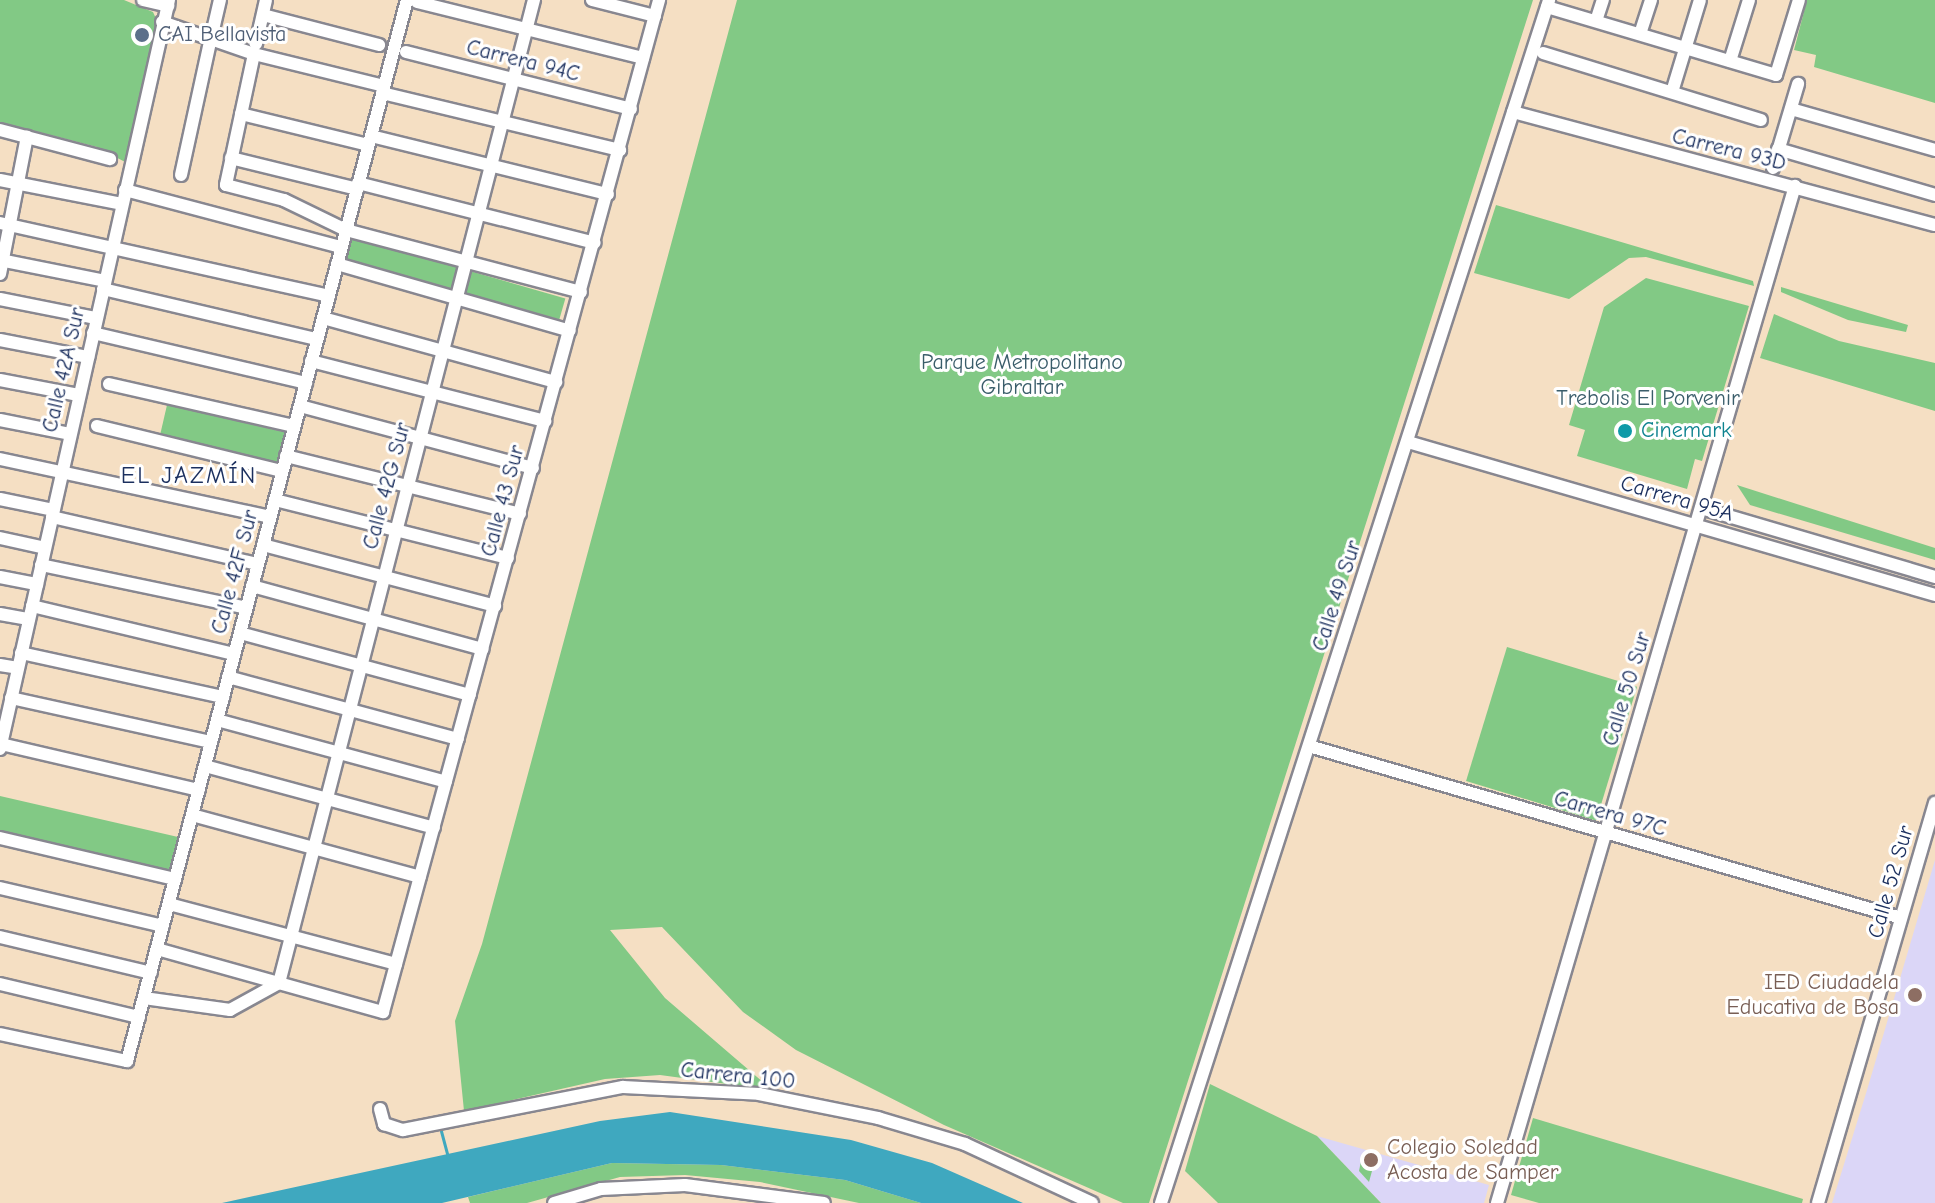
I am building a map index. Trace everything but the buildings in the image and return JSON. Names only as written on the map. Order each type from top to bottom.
[{"type":"street","points":[[143,0],[168,3]]},
{"type":"street","points":[[181,175],[220,0]]},
{"type":"street","points":[[266,0],[226,185],[284,200],[346,230],[581,292]]},
{"type":"street","name":"Calle 42G Sur","points":[[279,983],[534,0]]},
{"type":"street","points":[[592,0],[655,16]]},
{"type":"street","name":"Calle 43 Sur","points":[[279,983],[383,1012],[659,0]]},
{"type":"street","points":[[1596,21],[1603,0]]},
{"type":"street","points":[[1640,34],[1651,0]]},
{"type":"street","points":[[1672,92],[1700,0]]},
{"type":"street","points":[[1730,61],[1749,0]]},
{"type":"street","points":[[1548,4],[1776,75],[1799,0]]},
{"type":"street","points":[[412,1],[643,58]]},
{"type":"street","name":"Calle 42F Sur","points":[[0,1034],[127,1061],[369,140],[412,1]]},
{"type":"street","name":"Calle 42A Sur","points":[[1,746],[4,711],[11,698],[18,668],[168,3]]},
{"type":"street","name":"Calle 49 Sur","points":[[1161,1203],[1548,4]]},
{"type":"street","points":[[263,15],[379,45]]},
{"type":"street","points":[[162,22],[383,89],[620,150]]},
{"type":"street","name":"Carrera 94C","points":[[406,52],[631,109]]},
{"type":"street","points":[[1543,53],[1761,120]]},
{"type":"street","points":[[1773,168],[1798,84]]},
{"type":"street","points":[[1791,109],[1935,150]]},
{"type":"street","name":"Carrera 93D","points":[[1513,112],[1935,225]]},
{"type":"street","points":[[241,114],[492,166],[608,194]]},
{"type":"street","points":[[0,130],[110,159]]},
{"type":"street","points":[[27,137],[18,184],[5,224],[1,265],[104,285],[317,339]]},
{"type":"street","points":[[1778,149],[1935,195]]},
{"type":"street","points":[[231,158],[595,243]]},
{"type":"street","points":[[0,180],[122,204]]},
{"type":"street","name":"Calle 50 Sur","points":[[1497,1203],[1795,186]]},
{"type":"street","points":[[125,190],[341,247]]},
{"type":"street","points":[[5,224],[329,296]]},
{"type":"street","points":[[337,264],[570,331]]},
{"type":"street","points":[[0,299],[96,318]]},
{"type":"street","points":[[323,318],[556,382]]},
{"type":"street","points":[[93,333],[306,383]]},
{"type":"street","points":[[0,340],[88,357]]},
{"type":"street","points":[[311,361],[545,421]]},
{"type":"street","points":[[0,380],[79,395]]},
{"type":"street","points":[[109,384],[294,426]]},
{"type":"street","points":[[300,406],[533,468]]},
{"type":"street","points":[[0,420],[70,434]]},
{"type":"street","points":[[97,426],[282,471]]},
{"type":"street","name":"Carrera 95A","points":[[1408,442],[1935,595]]},
{"type":"street","points":[[286,456],[520,514]]},
{"type":"street","points":[[0,459],[270,517]]},
{"type":"street","points":[[0,499],[258,564]]},
{"type":"street","points":[[275,500],[508,558]]},
{"type":"street","name":"Carrera 95A","points":[[1701,508],[1935,577]]},
{"type":"street","points":[[0,538],[45,548]]},
{"type":"street","points":[[263,545],[495,606]]},
{"type":"street","points":[[41,565],[246,608]]},
{"type":"street","points":[[0,577],[37,584]]},
{"type":"street","points":[[252,586],[483,649]]},
{"type":"street","points":[[0,614],[30,613],[234,654]]},
{"type":"street","points":[[240,633],[470,695]]},
{"type":"street","points":[[21,653],[223,697]]},
{"type":"street","points":[[0,665],[18,668]]},
{"type":"street","points":[[228,677],[458,739]]},
{"type":"street","points":[[11,698],[211,742]]},
{"type":"street","points":[[217,720],[446,782]]},
{"type":"street","points":[[1,746],[199,790]]},
{"type":"street","name":"Carrera 97C","points":[[1309,746],[1901,918]]},
{"type":"street","points":[[205,766],[434,828]]},
{"type":"street","name":"Calle 52 Sur","points":[[1818,1203],[1935,803]]},
{"type":"street","points":[[192,815],[420,877]]},
{"type":"street","points":[[0,838],[175,879]]},
{"type":"street","points":[[0,888],[163,926]]},
{"type":"street","points":[[169,904],[396,964]]},
{"type":"street","points":[[0,937],[151,973]]},
{"type":"street","points":[[157,949],[279,983]]},
{"type":"street","points":[[144,998],[230,1010],[279,983]]},
{"type":"street","points":[[0,984],[139,1017]]},
{"type":"street","name":"Carrera 100","points":[[380,1109],[384,1124],[403,1130],[623,1087],[759,1094],[878,1118],[965,1144],[1092,1203]]},
{"type":"street","points":[[554,1203],[601,1189],[685,1185],[824,1203]]},
{"type":"shaded area","name":"IED Ciudadela Educativa de Bosa","points":[[1935,860],[1935,1203],[1832,1203],[1867,1090]]},
{"type":"shaded area","name":"Colegio Soledad Acosta de Samper","points":[[1317,1136],[1489,1185],[1484,1203],[1381,1203]]},
{"type":"green space","points":[[0,0],[124,0],[153,12],[158,23],[125,162],[97,147],[0,122]]},
{"type":"green space","name":"Parque Metropolitano Gibraltar","points":[[737,0],[1533,0],[1149,1203],[1123,1203],[944,1125],[796,1050],[743,1012],[662,927],[610,930],[665,998],[772,1090],[660,1075],[605,1079],[464,1111],[455,1021],[482,944]]},
{"type":"green space","points":[[1807,0],[1935,0],[1935,103],[1814,67],[1816,55],[1794,50]]},
{"type":"green space","points":[[1496,205],[1753,281],[1754,286],[1646,257],[1629,258],[1569,299],[1474,273]]},
{"type":"green space","points":[[351,237],[565,298],[559,320],[345,258]]},
{"type":"green space","name":"Trebolis El Porvenir","points":[[1646,278],[1749,306],[1702,461],[1695,459],[1687,489],[1577,456],[1585,430],[1569,425],[1604,307]]},
{"type":"green space","points":[[1781,287],[1908,325],[1906,332],[1848,320],[1781,292]]},
{"type":"green space","points":[[1774,314],[1839,341],[1935,363],[1935,411],[1760,358]]},
{"type":"green space","points":[[167,405],[287,433],[280,463],[160,435]]},
{"type":"green space","points":[[1737,485],[1935,548],[1935,560],[1750,505]]},
{"type":"green space","points":[[1507,647],[1637,687],[1596,821],[1466,781]]},
{"type":"green space","points":[[0,796],[180,838],[171,876],[0,836]]},
{"type":"green space","points":[[1210,1084],[1317,1136],[1381,1203],[1218,1203],[1185,1171]]},
{"type":"green space","points":[[1533,1118],[1803,1199],[1802,1203],[1539,1203],[1511,1195]]},
{"type":"green space","points":[[1362,1156],[1375,1160],[1369,1182],[1359,1171]]},
{"type":"green space","points":[[612,1163],[721,1165],[845,1180],[921,1203],[859,1203],[760,1182],[685,1175],[620,1177],[527,1203],[470,1203],[468,1197]]},
{"type":"water","points":[[670,1112],[851,1140],[932,1163],[1023,1203],[921,1203],[845,1180],[721,1165],[612,1163],[442,1203],[222,1203],[600,1121]]},
{"type":"waterway","points":[[441,1131],[448,1158]]},
{"type":"place","name":"CAI Bellavista","points":[[142,35]]},
{"type":"place","name":"Cinemark","points":[[1625,431]]},
{"type":"place","name":"IED Ciudadela Educativa de Bosa","points":[[1915,995]]},
{"type":"place","name":"Colegio Soledad Acosta de Samper","points":[[1371,1160]]},
{"type":"district","name":"EL JAZMÍN","points":[[189,476]]}]
